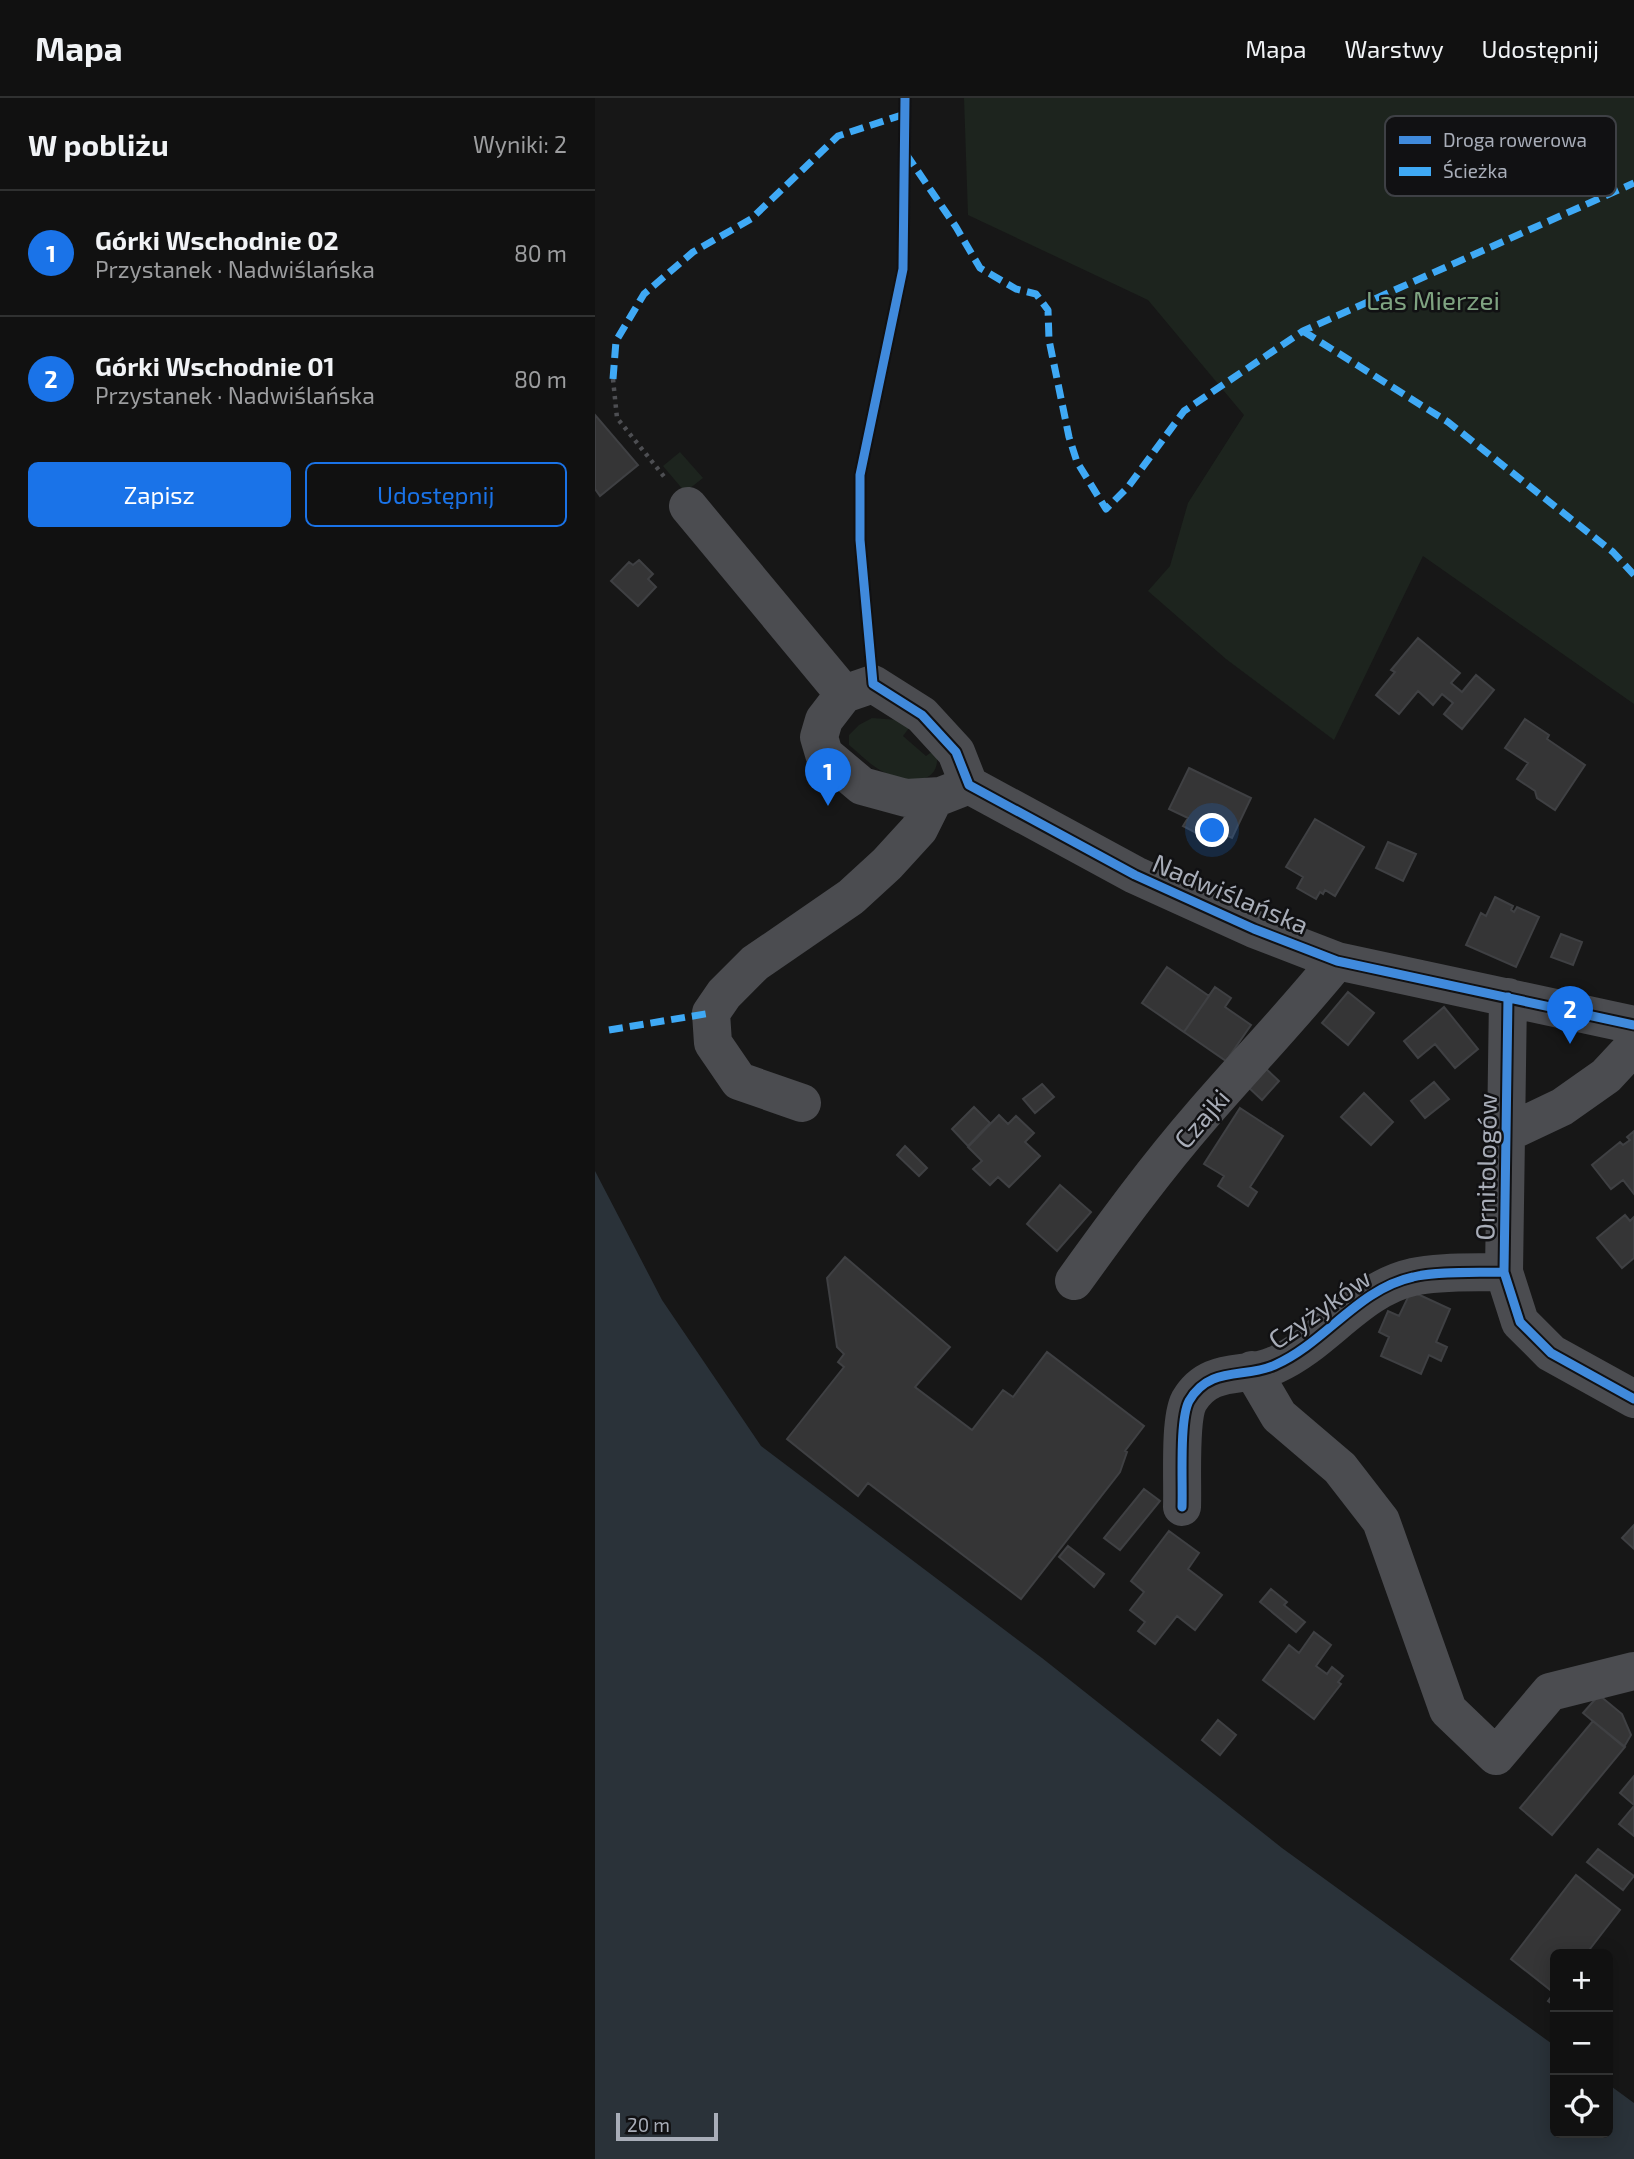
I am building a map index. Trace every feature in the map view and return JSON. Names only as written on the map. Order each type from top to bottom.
[{"type":"street","points":[[688,506],[845,694],[873,684],[922,715],[956,751],[951,791],[887,864],[851,897],[755,963],[724,994],[711,1013],[713,1044],[739,1081],[802,1103]]},
{"type":"street","name":"Nadwiślańska","points":[[845,694],[824,720],[819,737],[824,754],[862,786],[906,798],[951,791],[1254,929],[1337,961],[1634,1025]]},
{"type":"street","name":"Czajki","points":[[1074,1281],[1143,1187],[1201,1116],[1300,1007],[1337,961]]},
{"type":"street","name":"Ornitologów","points":[[1508,997],[1504,1272],[1520,1322],[1551,1353],[1634,1399]]},
{"type":"street","points":[[1507,1133],[1562,1107],[1606,1076],[1634,1046]]},
{"type":"street","name":"Czyżyków","points":[[1182,1507],[1184,1420],[1188,1403],[1197,1390],[1211,1380],[1227,1374],[1272,1367],[1303,1349],[1359,1304],[1389,1285],[1415,1276],[1504,1272]]},
{"type":"street","points":[[1252,1370],[1279,1416],[1340,1468],[1381,1521],[1448,1710],[1496,1756],[1550,1692],[1634,1671]]},
{"type":"path","points":[[613,379],[617,418],[688,506]]},
{"type":"green space","name":"Las Mierzei","points":[[964,98],[1634,98],[1634,704],[1423,556],[1334,740],[1226,659],[1148,591],[1170,566],[1188,503],[1244,415],[1148,300],[968,215]]},
{"type":"green space","points":[[680,452],[703,478],[685,492],[663,466]]},
{"type":"green space","points":[[872,718],[898,720],[909,728],[903,736],[926,756],[933,751],[937,757],[932,774],[916,780],[888,774],[872,765],[849,745],[849,735]]},
{"type":"shaded area","points":[[595,1171],[662,1300],[761,1446],[1042,1658],[1282,1848],[1550,2042],[1550,2138],[1613,2138],[1613,2088],[1634,2103],[1634,2159],[595,2159]]},
{"type":"building","points":[[595,415],[638,465],[600,496],[595,489]]},
{"type":"building","points":[[639,560],[653,574],[648,579],[656,587],[638,606],[611,581],[629,562],[633,565]]},
{"type":"building","points":[[1418,638],[1460,673],[1451,683],[1462,692],[1476,675],[1494,690],[1462,729],[1444,714],[1453,703],[1442,694],[1433,705],[1418,691],[1399,714],[1376,695],[1395,672],[1391,670]]},
{"type":"building","points":[[1525,719],[1549,735],[1547,739],[1585,765],[1555,810],[1517,779],[1528,763],[1505,748]]},
{"type":"building","points":[[1189,768],[1251,798],[1232,838],[1205,825],[1200,835],[1183,826],[1188,818],[1169,809]]},
{"type":"building","points":[[1315,819],[1364,847],[1335,896],[1325,890],[1323,894],[1320,892],[1316,899],[1297,888],[1303,877],[1286,867]]},
{"type":"building","points":[[1388,842],[1416,854],[1403,881],[1376,868]]},
{"type":"building","points":[[1495,897],[1513,906],[1511,910],[1514,912],[1517,907],[1539,917],[1516,967],[1466,945],[1481,913],[1486,916]]},
{"type":"building","points":[[1561,934],[1582,942],[1573,965],[1551,957]]},
{"type":"building","points":[[1167,967],[1209,996],[1184,1032],[1142,1003]]},
{"type":"building","points":[[1215,987],[1231,998],[1225,1007],[1251,1025],[1226,1061],[1184,1032]]},
{"type":"building","points":[[1348,992],[1374,1013],[1348,1045],[1322,1023]]},
{"type":"building","points":[[1444,1007],[1478,1049],[1455,1068],[1435,1044],[1418,1058],[1404,1041]]},
{"type":"building","points":[[1264,1067],[1279,1081],[1262,1100],[1247,1086]]},
{"type":"building","points":[[1434,1082],[1449,1099],[1425,1118],[1411,1101]]},
{"type":"building","points":[[1042,1084],[1054,1097],[1035,1113],[1023,1099]]},
{"type":"building","points":[[1364,1093],[1393,1122],[1371,1145],[1341,1117]]},
{"type":"building","points":[[974,1107],[990,1123],[968,1146],[952,1129]]},
{"type":"building","points":[[1240,1108],[1283,1136],[1250,1187],[1257,1192],[1248,1206],[1218,1186],[1224,1176],[1204,1164]]},
{"type":"building","points":[[999,1115],[1008,1124],[1016,1116],[1034,1133],[1025,1142],[1040,1156],[1009,1187],[998,1177],[990,1185],[973,1169],[982,1161],[968,1147]]},
{"type":"building","points":[[1634,1131],[1634,1194],[1623,1180],[1611,1189],[1592,1165],[1620,1142],[1623,1145],[1630,1140],[1627,1137]]},
{"type":"building","points":[[905,1146],[927,1168],[919,1176],[897,1155]]},
{"type":"building","points":[[1060,1185],[1091,1212],[1057,1251],[1027,1224]]},
{"type":"building","points":[[1625,1215],[1630,1221],[1634,1217],[1634,1258],[1622,1268],[1597,1238]]},
{"type":"building","points":[[845,1257],[950,1347],[915,1387],[972,1430],[1003,1390],[1013,1397],[1047,1352],[1144,1426],[1125,1451],[1127,1452],[1120,1472],[1021,1599],[868,1483],[858,1496],[787,1439],[844,1367],[838,1362],[844,1354],[837,1347],[827,1278]]},
{"type":"building","points":[[1411,1291],[1450,1309],[1436,1342],[1447,1347],[1441,1361],[1429,1355],[1421,1374],[1381,1356],[1389,1337],[1379,1332],[1388,1311],[1399,1316]]},
{"type":"building","points":[[1144,1489],[1160,1501],[1120,1550],[1104,1538]]},
{"type":"building","points":[[1634,1525],[1634,1549],[1622,1538]]},
{"type":"building","points":[[1169,1531],[1199,1553],[1188,1569],[1222,1595],[1195,1630],[1177,1616],[1155,1644],[1138,1631],[1145,1622],[1130,1610],[1144,1592],[1131,1581]]},
{"type":"building","points":[[1068,1546],[1104,1574],[1094,1587],[1059,1557]]},
{"type":"building","points":[[1271,1589],[1287,1602],[1284,1605],[1305,1622],[1296,1632],[1260,1602]]},
{"type":"building","points":[[1314,1632],[1331,1645],[1316,1666],[1327,1674],[1332,1667],[1343,1676],[1338,1682],[1341,1684],[1314,1719],[1263,1680],[1289,1645],[1299,1653]]},
{"type":"building","points":[[1599,1695],[1622,1714],[1631,1735],[1624,1747],[1583,1713]]},
{"type":"building","points":[[1218,1720],[1236,1735],[1220,1755],[1202,1740]]},
{"type":"building","points":[[1593,1721],[1625,1747],[1552,1835],[1520,1808]]},
{"type":"building","points":[[1634,1776],[1634,1805],[1620,1793]]},
{"type":"building","points":[[1634,1806],[1634,1836],[1619,1824]]},
{"type":"building","points":[[1598,1849],[1634,1876],[1623,1890],[1587,1862]]},
{"type":"building","points":[[1576,1875],[1620,1910],[1590,1949],[1550,1949],[1550,1990],[1511,1959]]},
{"type":"marked path","points":[[613,379],[616,341],[644,294],[693,252],[751,219],[838,136],[905,114]]},
{"type":"marked path","points":[[906,154],[956,227],[980,268],[1016,289],[1036,294],[1048,310],[1049,340],[1069,437],[1077,462],[1106,509],[1128,487],[1184,411],[1303,331],[1605,196]]},
{"type":"marked path","points":[[1616,191],[1634,183]]},
{"type":"marked path","points":[[1303,331],[1448,422],[1613,552],[1634,575]]},
{"type":"marked path","points":[[609,1030],[711,1013]]},
{"type":"cycle path","points":[[905,98],[903,269],[860,475],[860,540],[873,684],[922,715],[956,752],[969,785],[1135,875],[1254,929],[1337,961],[1634,1025]]},
{"type":"cycle path","points":[[1508,997],[1504,1272],[1520,1322],[1551,1353],[1634,1399]]},
{"type":"cycle path","points":[[1182,1507],[1186,1410],[1197,1390],[1207,1382],[1218,1377],[1275,1365],[1310,1344],[1358,1304],[1393,1283],[1434,1274],[1504,1272]]},
{"type":"place","name":"Górki Wschodnie 02","points":[[828,806]]},
{"type":"place","name":"Górki Wschodnie 01","points":[[1570,1044]]}]
